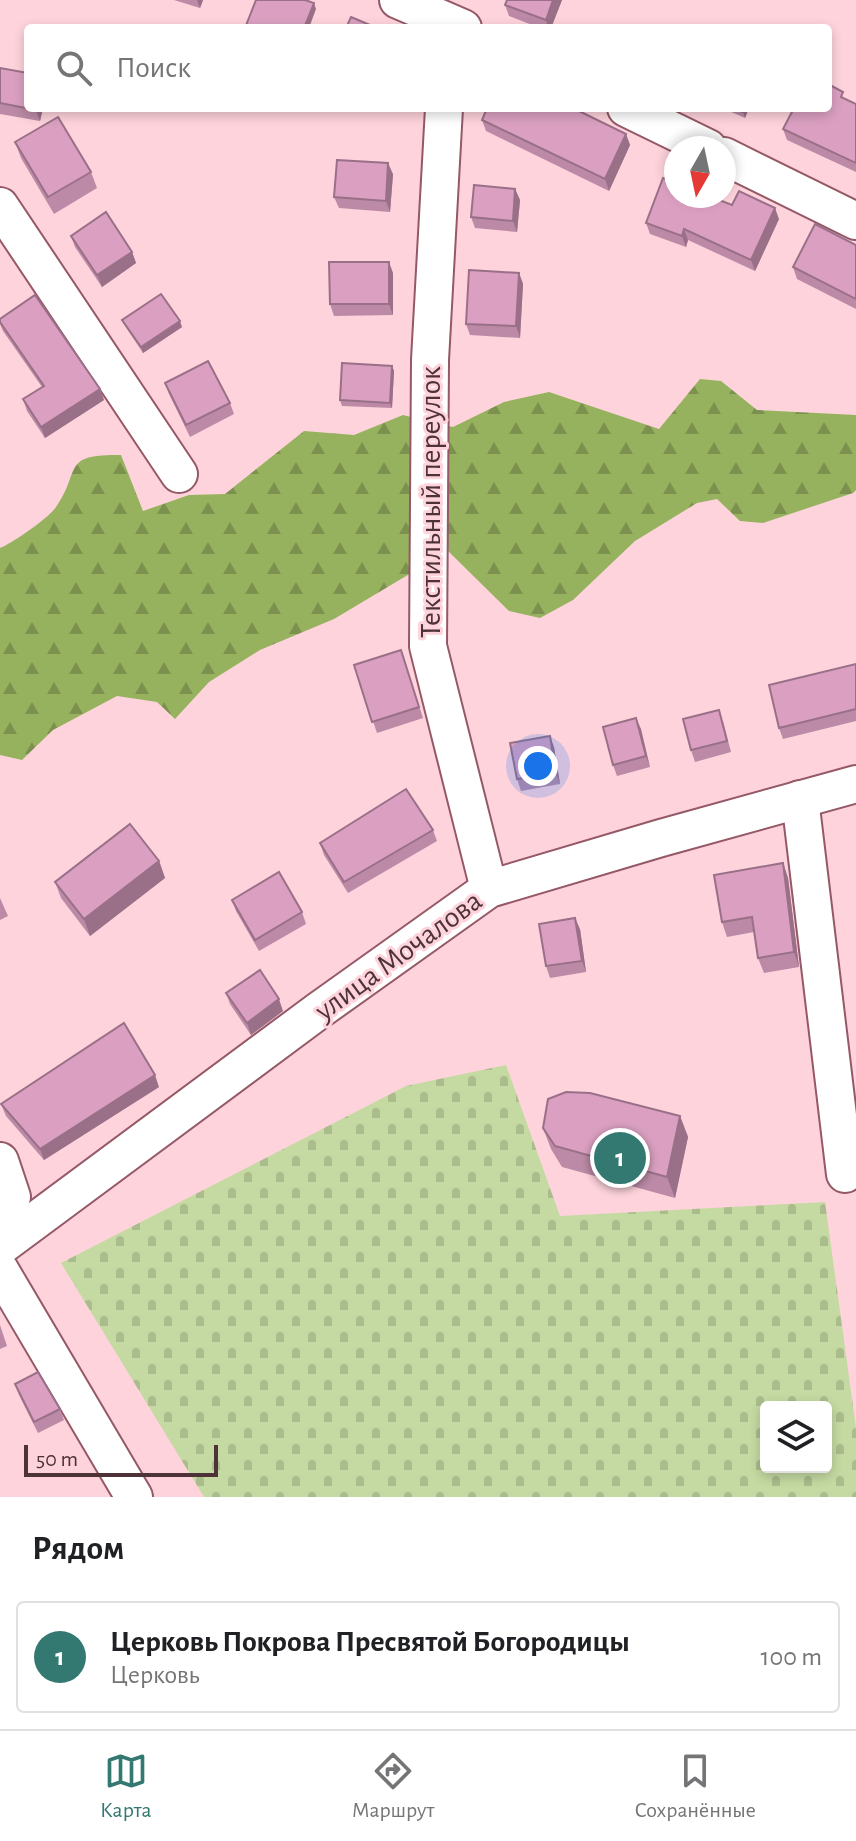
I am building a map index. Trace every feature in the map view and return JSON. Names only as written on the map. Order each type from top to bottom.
[{"type":"street","points":[[398,0],[455,19]]},
{"type":"street","name":"Текстильный переулок","points":[[444,112],[430,360],[428,646],[489,889]]},
{"type":"street","points":[[634,112],[683,136]]},
{"type":"street","points":[[736,162],[856,221]]},
{"type":"street","points":[[0,206],[179,474]]},
{"type":"street","name":"улица Мочалова","points":[[0,1247],[489,889],[856,784]]},
{"type":"street","points":[[800,799],[845,1174]]},
{"type":"street","points":[[0,1161],[12,1197],[0,1229]]},
{"type":"street","points":[[0,1270],[134,1497]]},
{"type":"green space","points":[[700,379],[721,381],[757,410],[856,415],[856,490],[763,523],[740,521],[717,499],[697,503],[635,541],[573,600],[540,618],[509,611],[448,551],[334,619],[260,650],[209,682],[175,719],[157,702],[117,696],[53,730],[22,760],[0,755],[0,548],[52,512],[80,461],[102,455],[121,455],[143,511],[189,495],[225,494],[304,431],[354,435],[403,415],[453,427],[504,402],[549,392],[659,429]]},
{"type":"green space","points":[[506,1065],[560,1216],[825,1202],[856,1428],[856,1497],[204,1497],[61,1263],[406,1086]]},
{"type":"building","points":[[256,0],[305,0],[314,3],[306,24],[247,24]]},
{"type":"building","points":[[507,0],[553,0],[546,20],[505,5]]},
{"type":"building","points":[[351,17],[368,24],[348,24]]},
{"type":"building","points":[[0,68],[24,72],[24,108],[0,103]]},
{"type":"building","points":[[832,86],[843,92],[841,97],[856,104],[856,163],[783,129],[792,112],[832,112]]},
{"type":"building","points":[[485,112],[581,112],[626,134],[605,179],[482,120]]},
{"type":"building","points":[[58,117],[91,172],[48,197],[15,142]]},
{"type":"building","points":[[337,160],[388,163],[386,201],[334,197]]},
{"type":"building","points":[[663,178],[664,208],[736,208],[739,191],[775,208],[751,260],[684,229],[682,236],[646,223]]},
{"type":"building","points":[[474,185],[515,189],[513,221],[471,217]]},
{"type":"building","points":[[106,212],[132,252],[97,275],[71,236]]},
{"type":"building","points":[[815,224],[856,245],[856,299],[793,267]]},
{"type":"building","points":[[329,262],[389,262],[389,304],[330,304]]},
{"type":"building","points":[[469,270],[519,273],[516,326],[466,324]]},
{"type":"building","points":[[161,294],[180,321],[141,347],[122,320]]},
{"type":"building","points":[[35,295],[100,389],[41,427],[23,399],[44,386],[0,322]]},
{"type":"building","points":[[208,361],[230,403],[186,425],[165,383]]},
{"type":"building","points":[[342,363],[392,366],[390,403],[340,400]]},
{"type":"building","points":[[401,650],[419,707],[372,722],[354,665]]},
{"type":"building","points":[[856,664],[856,709],[779,728],[769,685]]},
{"type":"building","points":[[719,710],[727,741],[691,750],[683,719]]},
{"type":"building","points":[[636,718],[646,756],[613,765],[603,727]]},
{"type":"building","points":[[550,736],[556,773],[517,779],[510,743]]},
{"type":"building","points":[[406,789],[433,830],[344,882],[320,843]]},
{"type":"building","points":[[130,824],[159,861],[84,919],[55,882]]},
{"type":"building","points":[[783,863],[794,952],[758,958],[752,917],[722,922],[714,875]]},
{"type":"building","points":[[279,872],[302,912],[255,940],[232,900]]},
{"type":"building","points":[[575,918],[582,961],[546,966],[539,924]]},
{"type":"building","points":[[260,970],[279,999],[247,1023],[226,993]]},
{"type":"building","points":[[124,1023],[155,1075],[40,1149],[1,1104]]},
{"type":"building","points":[[566,1092],[590,1093],[680,1116],[667,1177],[555,1146],[543,1128],[548,1099]]},
{"type":"building","points":[[38,1372],[60,1409],[34,1422],[15,1384]]},
{"type":"place","name":"Церковь Покрова Пресвятой Богородицы","points":[[620,1158]]}]
